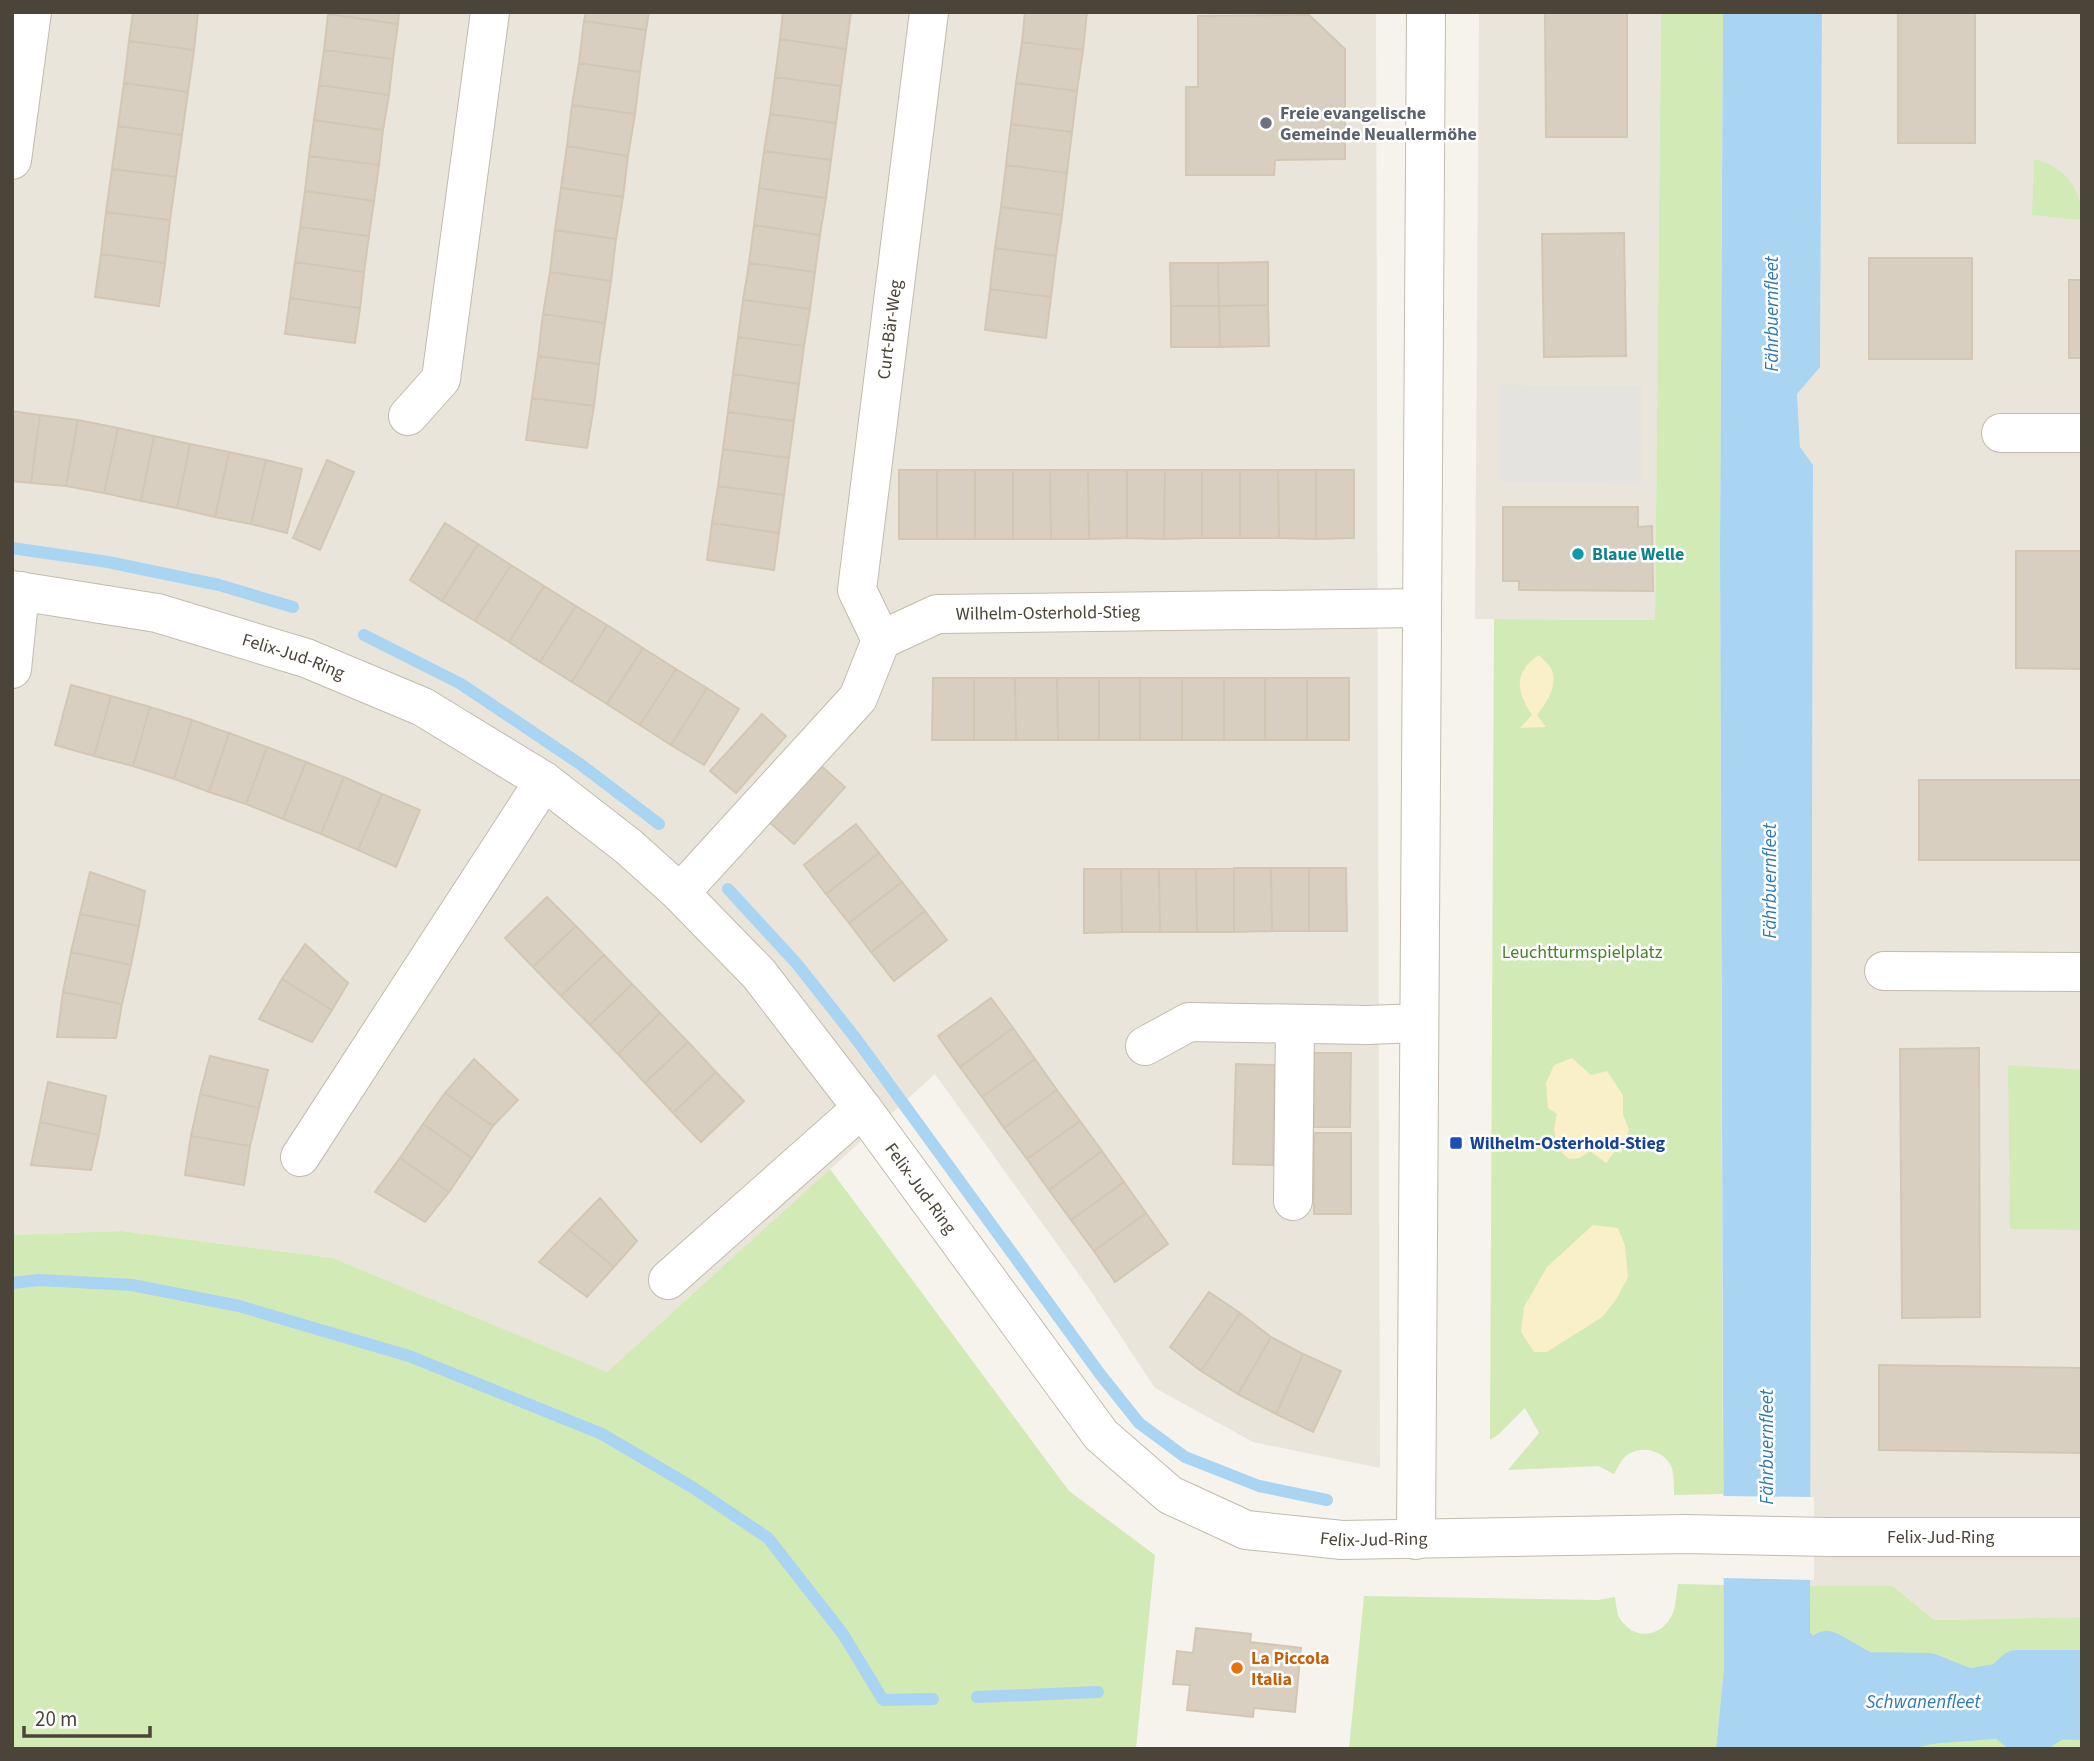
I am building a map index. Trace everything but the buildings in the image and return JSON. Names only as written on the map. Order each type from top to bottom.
[{"type":"street","points":[[12,160],[32,12]]},
{"type":"street","points":[[408,416],[441,379],[490,12]]},
{"type":"street","name":"Curt-Bär-Weg","points":[[881,640],[857,590],[929,12]]},
{"type":"street","points":[[1416,1540],[1426,12]]},
{"type":"street","points":[[2001,433],[2082,433]]},
{"type":"street","name":"Felix-Jud-Ring","points":[[12,669],[16,591],[156,613],[306,658],[423,707],[544,781],[629,847],[680,893],[760,974],[862,1108],[1101,1435],[1170,1495],[1246,1530],[1342,1540],[1684,1534],[2082,1537]]},
{"type":"street","name":"Wilhelm-Osterhold-Stieg","points":[[881,640],[937,614],[1422,608]]},
{"type":"street","points":[[680,893],[858,698],[881,640]]},
{"type":"street","points":[[300,1157],[544,781]]},
{"type":"street","points":[[1884,971],[2082,972]]},
{"type":"street","points":[[1145,1046],[1189,1022],[1367,1025],[1419,1023]]},
{"type":"street","points":[[1293,1201],[1295,1024]]},
{"type":"street","points":[[668,1280],[862,1108]]},
{"type":"shaded area","points":[[12,12],[1376,12],[1380,1468],[1253,1442],[1155,1388],[1090,1290],[935,1074],[607,1372],[333,1258],[122,1231],[12,1235]]},
{"type":"shaded area","points":[[1479,12],[1661,12],[1655,620],[1475,619]]},
{"type":"shaded area","points":[[1822,12],[2082,12],[2082,1617],[1934,1620],[1893,1586],[1810,1586],[1813,465],[1800,447],[1797,394],[1820,366]]},
{"type":"shaded area","points":[[1500,385],[1642,386],[1642,483],[1500,482]]},
{"type":"green space","name":"Leuchtturmspielplatz","points":[[1661,12],[1723,12],[1720,548],[1723,1494],[1674,1495],[1673,1471],[1669,1462],[1658,1453],[1645,1450],[1638,1450],[1626,1456],[1614,1474],[1598,1466],[1508,1470],[1539,1433],[1525,1408],[1490,1440],[1494,619],[1655,620]]},
{"type":"green space","points":[[2034,159],[2055,167],[2070,180],[2079,198],[2082,220],[2032,215]]},
{"type":"green space","points":[[2008,1065],[2082,1070],[2082,1230],[2010,1229]]},
{"type":"green space","points":[[830,1169],[1069,1491],[1155,1555],[1136,1749],[12,1749],[12,1235],[122,1231],[333,1258],[607,1372]]},
{"type":"green space","points":[[1678,1584],[1724,1585],[1724,1667],[1716,1749],[1349,1749],[1364,1596],[1598,1600],[1615,1597],[1619,1617],[1626,1626],[1646,1634],[1660,1629],[1671,1617]]},
{"type":"green space","points":[[1810,1586],[1893,1586],[1934,1620],[2082,1617],[2082,1672],[2017,1672],[2003,1685],[1968,1691],[1928,1675],[1864,1674],[1827,1653],[1810,1632]]},
{"type":"green space","points":[[2003,1716],[2028,1736],[2056,1717],[2082,1718],[2082,1749],[1823,1749],[1929,1722]]},
{"type":"sand","points":[[1539,655],[1550,666],[1554,681],[1545,705],[1537,715],[1546,727],[1520,728],[1532,715],[1520,690],[1521,675]]},
{"type":"sand","points":[[1572,1058],[1591,1075],[1607,1071],[1623,1095],[1623,1114],[1629,1130],[1621,1153],[1615,1151],[1606,1163],[1590,1151],[1580,1158],[1569,1159],[1557,1148],[1554,1129],[1557,1114],[1548,1108],[1546,1083],[1554,1065]]},
{"type":"sand","points":[[1593,1225],[1618,1228],[1625,1246],[1628,1277],[1616,1300],[1602,1317],[1547,1352],[1534,1352],[1521,1332],[1524,1307],[1547,1267]]},
{"type":"water","points":[[1723,12],[1822,12],[1820,367],[1797,394],[1800,447],[1813,465],[1810,1632],[1827,1653],[1864,1674],[1928,1675],[1968,1691],[2003,1685],[2017,1672],[2082,1672],[2082,1718],[2056,1717],[2028,1736],[2003,1716],[1929,1722],[1823,1749],[1716,1749],[1724,1667],[1720,548]]},
{"type":"pier","points":[[1720,1496],[1814,1497],[1814,1580],[1720,1578]]},
{"type":"waterway","points":[[12,548],[108,562],[219,585],[293,607]]},
{"type":"waterway","points":[[364,635],[461,684],[580,764],[659,824]]},
{"type":"waterway","points":[[728,889],[797,964],[857,1040],[1100,1374],[1139,1423],[1185,1457],[1259,1486],[1327,1500]]},
{"type":"waterway","points":[[12,1283],[39,1280],[132,1285],[239,1306],[409,1356],[602,1434],[692,1487],[768,1538],[843,1634],[883,1700],[933,1699]]},
{"type":"waterway","name":"Schwanenfleet","points":[[1820,1749],[1827,1653],[1864,1674],[1928,1675],[1968,1691],[2003,1685],[2017,1672],[2082,1672]]},
{"type":"waterway","points":[[977,1697],[1098,1692]]},
{"type":"waterway","name":"Schwanenfleet","points":[[1823,1749],[1929,1722],[2003,1716],[2028,1736],[2056,1717],[2082,1718]]},
{"type":"place","name":"Freie evangelische Gemeinde Neuallermöhe","points":[[1266,123]]},
{"type":"place","name":"Blaue Welle","points":[[1578,554]]},
{"type":"place","name":"Wilhelm-Osterhold-Stieg","points":[[1456,1143]]},
{"type":"place","name":"La Piccola Italia","points":[[1237,1668]]},
{"type":"water label","name":"Fährbuernfleet","points":[[1771,314]]},
{"type":"water label","name":"Fährbuernfleet","points":[[1769,881]]},
{"type":"water label","name":"Fährbuernfleet","points":[[1766,1447]]}]
